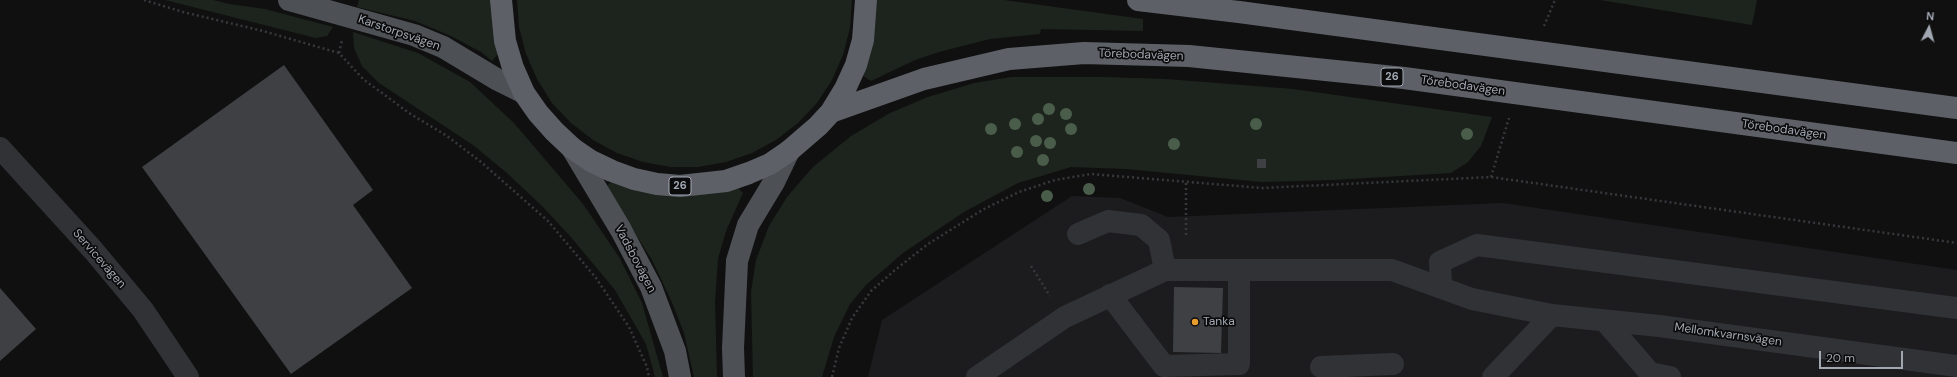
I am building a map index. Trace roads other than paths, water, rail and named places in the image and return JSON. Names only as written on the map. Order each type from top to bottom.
[{"type":"highway","name":"26","points":[[501,0],[504,41],[512,68],[524,93],[538,113],[572,148],[592,161],[634,179],[657,184],[680,186],[703,184],[734,178],[770,164],[805,140],[830,112],[845,89],[856,65],[863,40],[866,0]]},
{"type":"highway","points":[[1138,0],[1247,13],[1957,108]]},
{"type":"highway","name":"Törebodavägen","points":[[830,112],[924,79],[1009,59],[1084,53],[1190,56],[1404,78],[1957,154]]},
{"type":"main road","name":"Karstorpsvägen","points":[[289,0],[414,35],[443,47],[498,80],[524,93]]},
{"type":"main road","name":"Vadsbovägen","points":[[572,148],[621,230],[651,287],[675,351],[680,377]]},
{"type":"main road","points":[[734,377],[733,348],[737,261],[748,225],[774,182],[789,151]]},
{"type":"street","name":"Servicevägen","points":[[0,148],[93,250],[144,310],[188,377]]},
{"type":"street","points":[[977,377],[1065,317],[1110,295],[1175,270],[1159,240],[1141,225],[1108,221],[1078,234]]},
{"type":"street","points":[[1441,288],[1440,262],[1477,245],[1957,308]]},
{"type":"street","name":"Mellomkvarnsvägen","points":[[1175,270],[1392,270],[1472,299],[1552,315],[1667,327],[1957,366]]},
{"type":"street","points":[[1110,295],[1164,366],[1239,364],[1239,270]]},
{"type":"street","points":[[1493,377],[1552,315]]},
{"type":"street","points":[[1605,321],[1650,372],[1670,377]]},
{"type":"street","points":[[1321,367],[1393,364]]},
{"type":"place","name":"Tanka","points":[[1195,322]]}]
